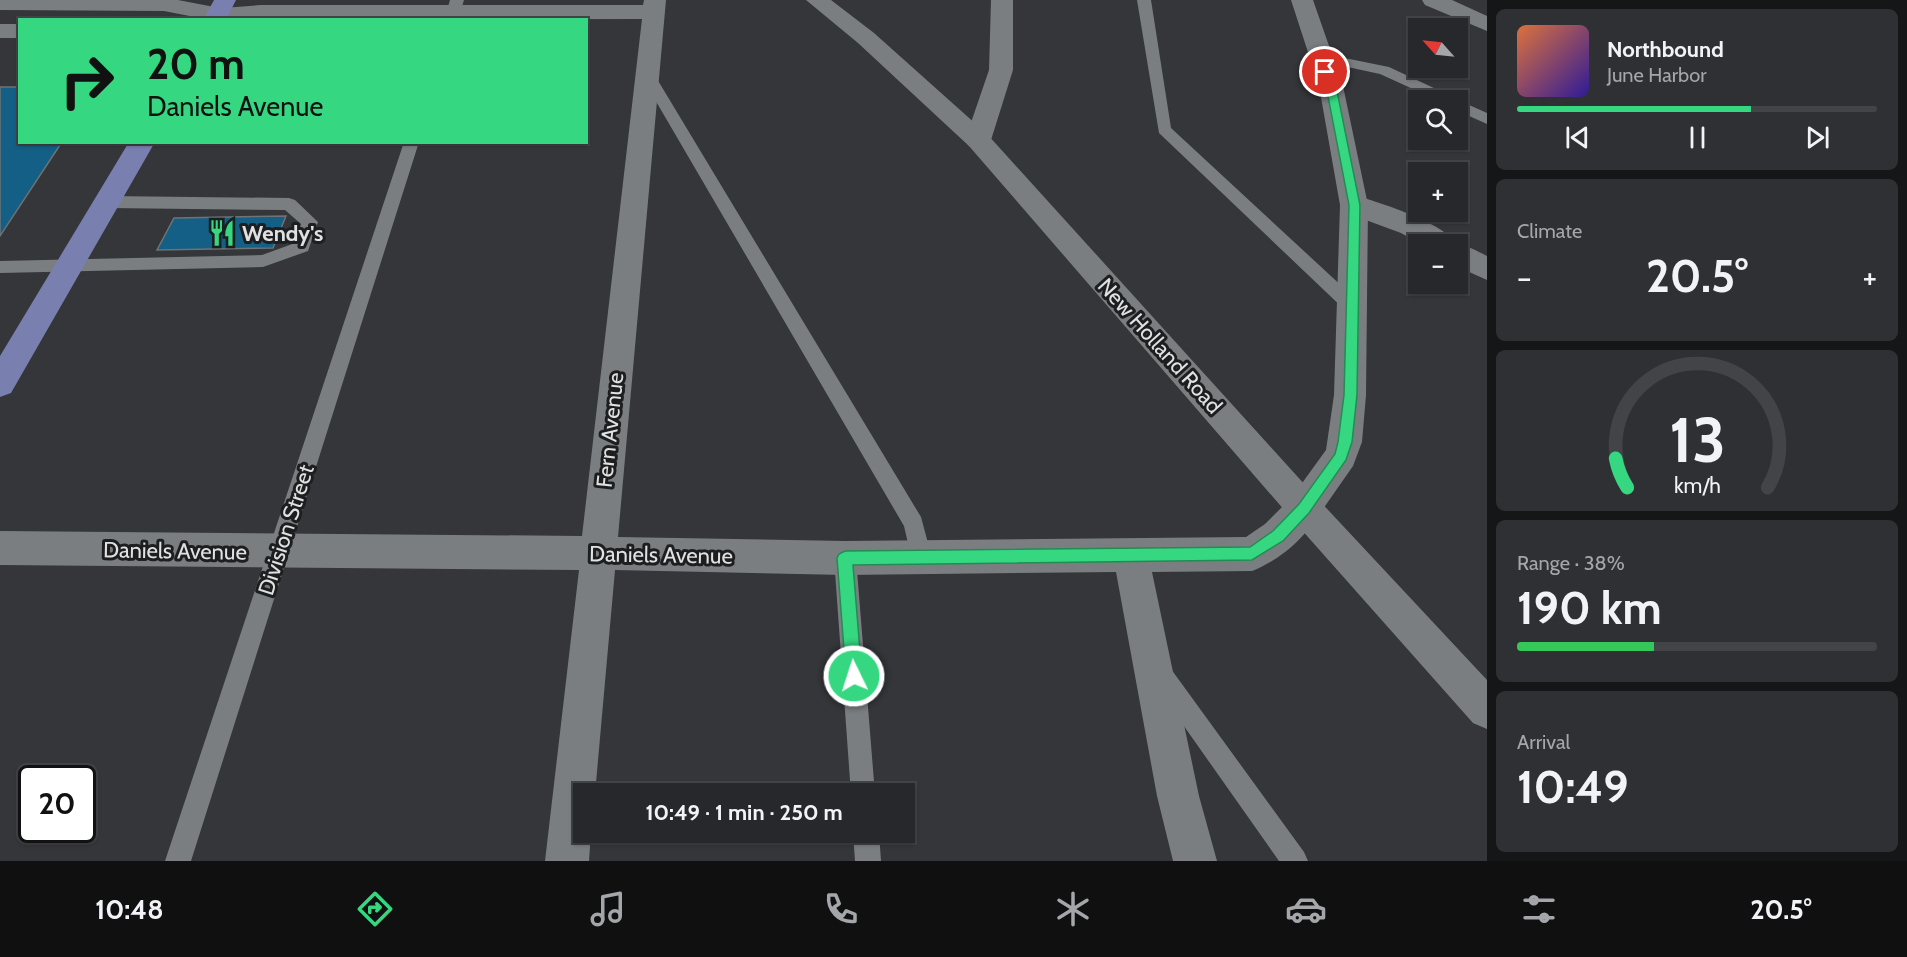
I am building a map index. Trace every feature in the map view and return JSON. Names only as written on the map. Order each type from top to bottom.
[{"type":"main road","points":[[0,384],[141,144]]},
{"type":"street","name":"New Holland Road","points":[[817,0],[866,38],[978,140],[1304,508],[1487,709]]},
{"type":"street","points":[[978,140],[1001,70],[1002,0]]},
{"type":"street","name":"Daniels Avenue","points":[[0,548],[598,553],[845,558],[1131,557],[1252,554],[1278,536],[1304,508],[1341,456],[1345,442],[1350,395],[1354,205],[1331,86],[1302,0]]},
{"type":"street","points":[[1434,0],[1487,24]]},
{"type":"street","points":[[0,3],[40,1],[164,4],[214,13],[654,6]]},
{"type":"street","name":"Fern Avenue","points":[[567,861],[654,6]]},
{"type":"street","points":[[0,31],[18,31]]},
{"type":"street","points":[[1354,205],[1411,226],[1425,234]]},
{"type":"street","points":[[1468,259],[1487,269]]},
{"type":"street","points":[[1131,557],[1178,796],[1195,861]]},
{"type":"lane","points":[[1144,0],[1164,130],[1353,307]]},
{"type":"lane","points":[[1320,57],[1384,70],[1427,90]]},
{"type":"lane","points":[[648,74],[914,524],[921,558]]},
{"type":"lane","points":[[1468,110],[1487,119]]},
{"type":"lane","name":"Division Street","points":[[178,861],[411,144]]},
{"type":"lane","points":[[0,267],[263,261],[302,247],[310,222],[289,204],[107,202]]},
{"type":"lane","points":[[845,558],[862,783]]},
{"type":"lane","points":[[1151,661],[1295,861]]},
{"type":"lane","points":[[867,843],[868,861]]},
{"type":"building","points":[[0,87],[18,87],[18,144],[61,144],[0,236]]},
{"type":"building","name":"Wendy's","points":[[286,216],[273,248],[157,250],[174,218]]},
{"type":"place","name":"Wendy's","points":[[222,233]]},
{"type":"route","points":[[854,676],[845,558],[1131,557],[1252,554],[1278,536],[1304,508],[1341,456],[1345,442],[1350,395],[1354,205],[1338,118],[1331,86],[1325,72]]}]
